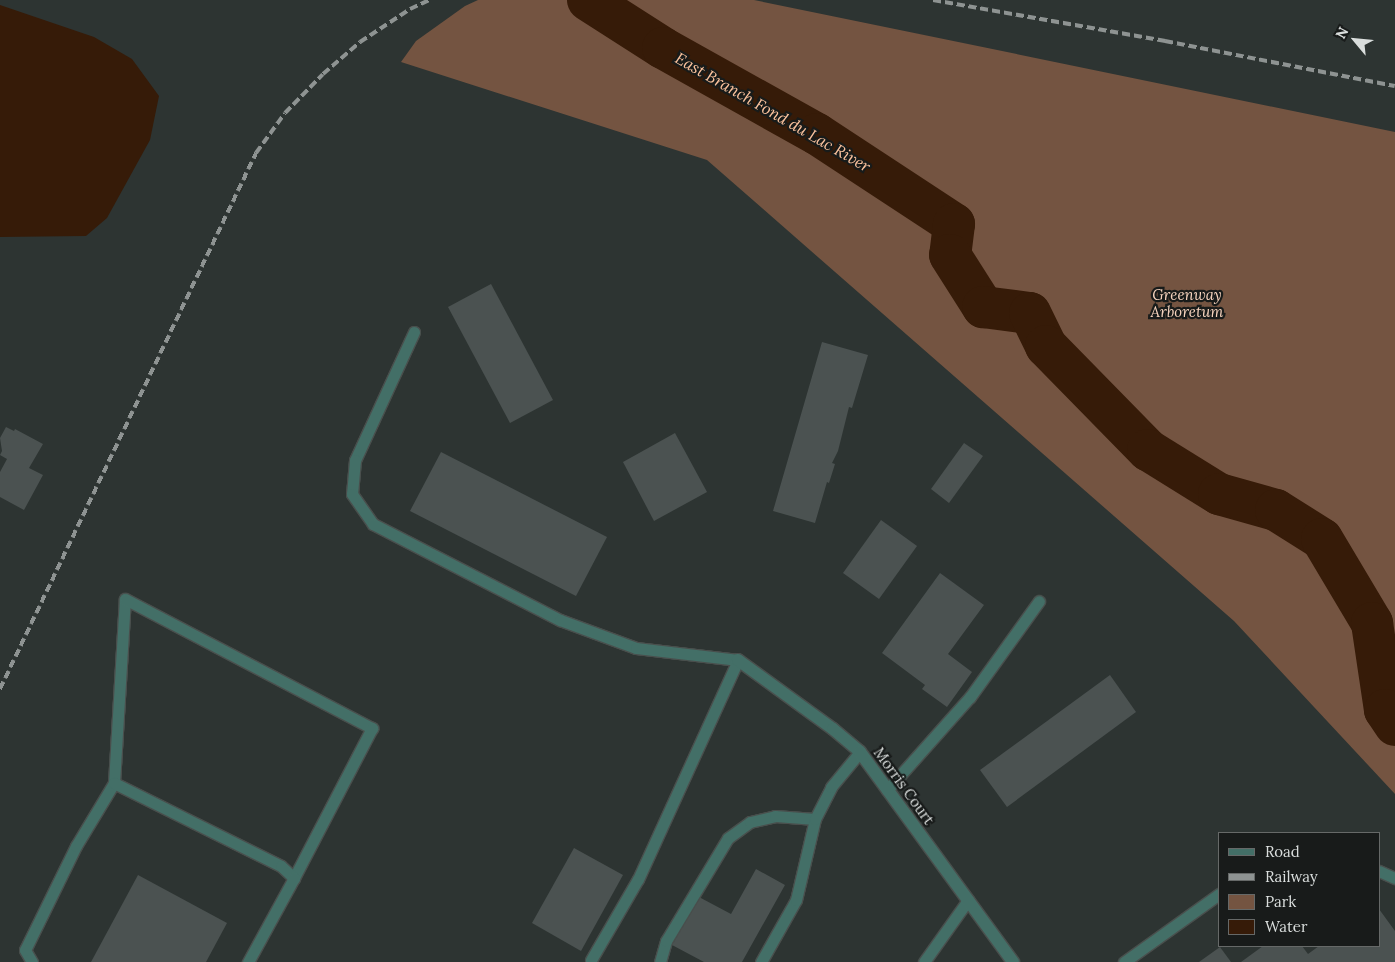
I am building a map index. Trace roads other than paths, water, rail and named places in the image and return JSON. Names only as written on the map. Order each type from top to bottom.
[{"type":"street","name":"Morris Court","points":[[738,660],[833,729],[860,752],[1013,962]]},
{"type":"lane","points":[[414,332],[355,460],[352,494],[373,524],[552,616],[636,648],[738,660],[638,879],[592,960]]},
{"type":"lane","points":[[32,962],[25,950],[76,846],[114,783],[124,600],[372,728],[248,962]]},
{"type":"lane","points":[[887,790],[970,697],[1039,601]]},
{"type":"lane","points":[[761,962],[796,900],[815,819],[831,787],[860,752]]},
{"type":"lane","points":[[114,783],[281,866],[294,878]]},
{"type":"lane","points":[[660,962],[666,941],[728,838],[750,822],[775,816],[815,819]]},
{"type":"lane","points":[[1380,871],[1395,878]]},
{"type":"lane","points":[[1124,962],[1218,895]]},
{"type":"lane","points":[[924,962],[968,900]]},
{"type":"water","points":[[0,5],[94,37],[132,59],[159,96],[150,140],[107,218],[86,236],[0,237]]},
{"type":"waterway","name":"East Branch Fond du Lac River","points":[[588,0],[663,48],[817,134],[954,224],[950,255],[983,307],[1030,313],[1046,346],[1148,450],[1219,494],[1276,510],[1322,539],[1372,623],[1385,710],[1395,725]]},
{"type":"railway","points":[[0,689],[256,153],[285,113],[323,74],[360,42],[410,9],[429,0]]},
{"type":"railway","points":[[933,0],[1165,41],[1395,86]]},
{"type":"park label","name":"Greenway Arboretum","points":[[1187,302]]}]
